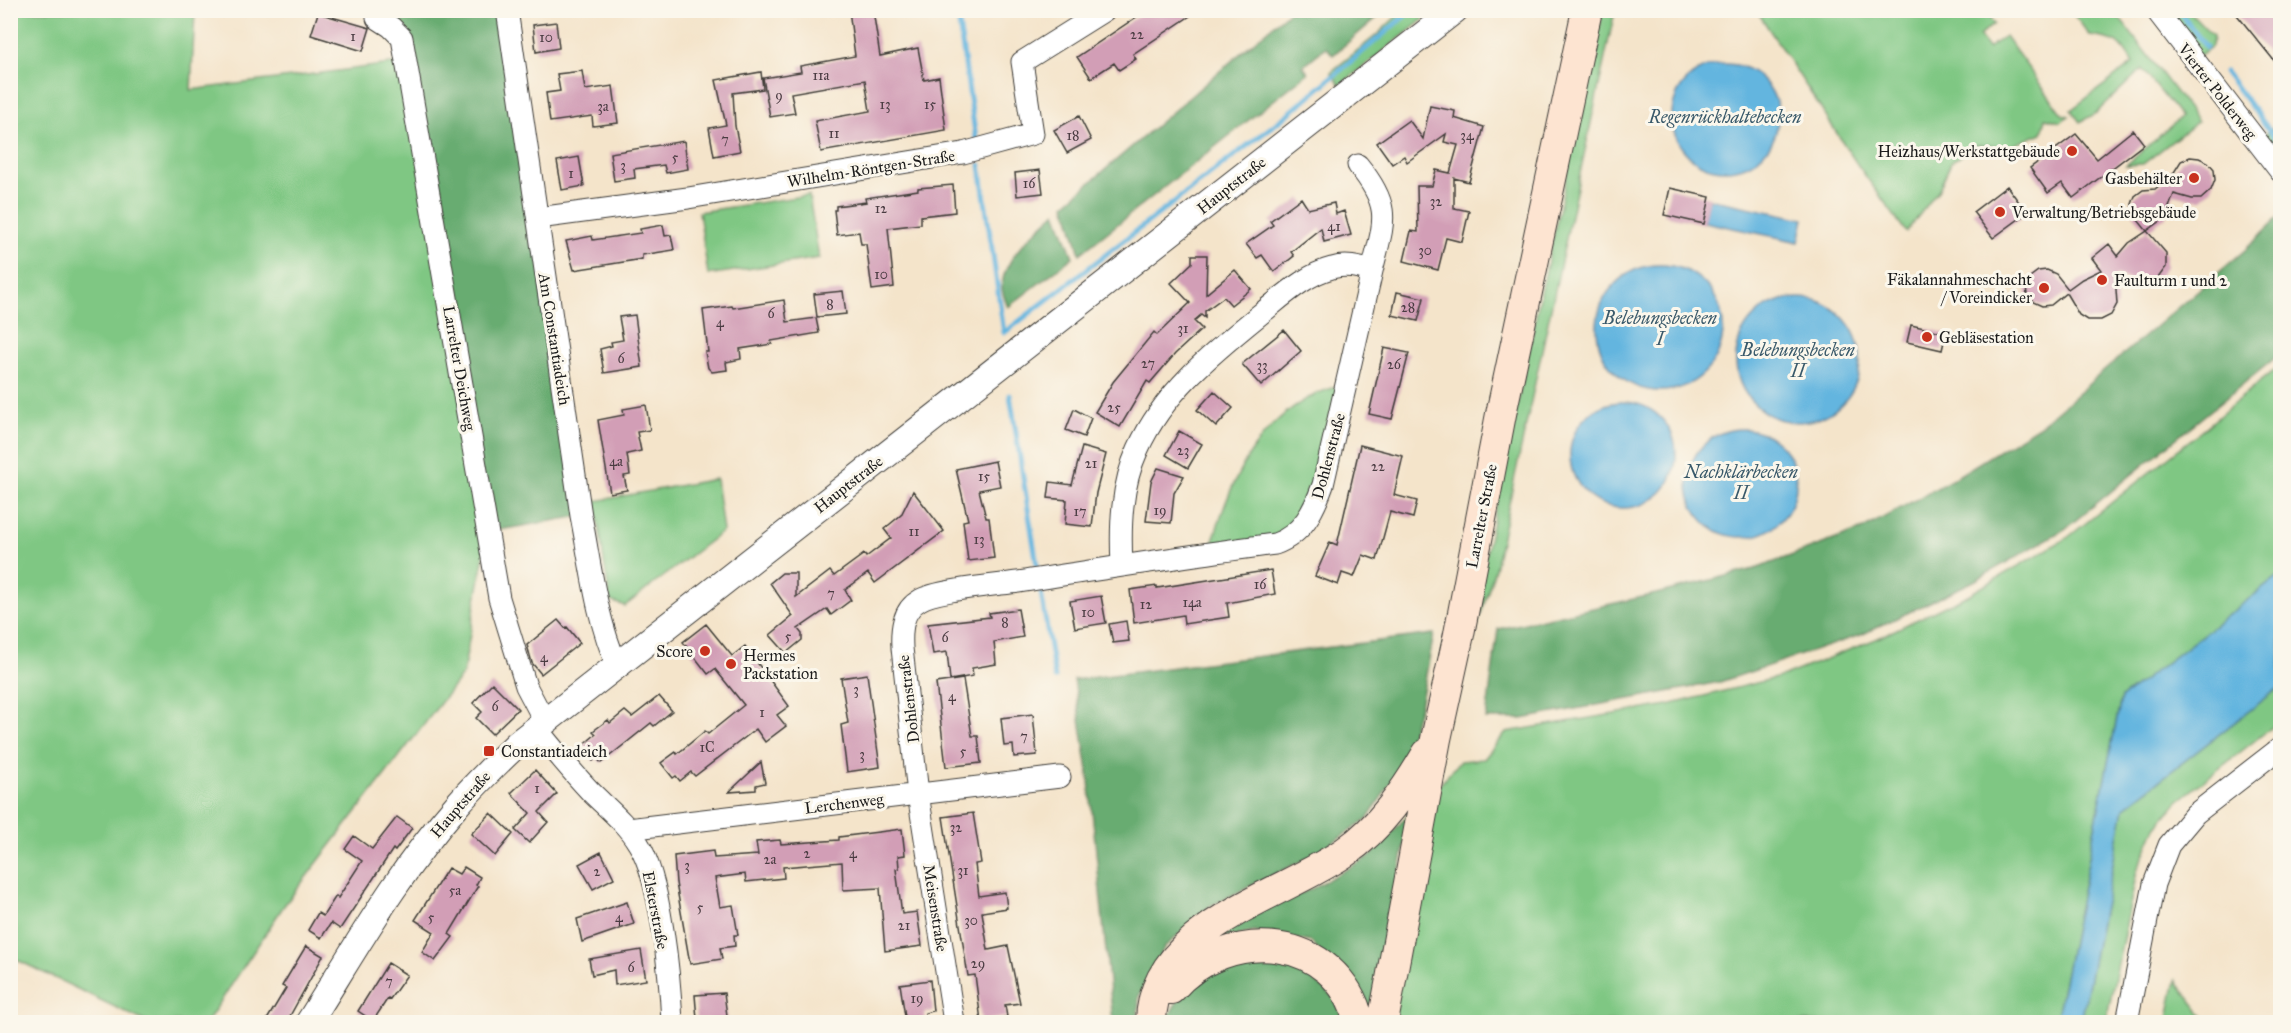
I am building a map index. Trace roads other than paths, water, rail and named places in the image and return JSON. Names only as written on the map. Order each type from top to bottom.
[{"type":"main road","name":"Larrelter Straße","points":[[1383,1023],[1436,739],[1510,369],[1587,10]]},
{"type":"main road","points":[[1151,1023],[1152,1004],[1156,993],[1170,967],[1180,955],[1226,917],[1345,853],[1365,836],[1409,784],[1436,739]]},
{"type":"main road","points":[[1158,1023],[1170,990],[1188,972],[1231,949],[1259,946],[1282,948],[1312,959],[1343,988],[1359,1023]]},
{"type":"street","name":"Am Constantiadeich","points":[[507,10],[579,505],[595,593],[617,664]]},
{"type":"street","name":"Wilhelm-Röntgen-Straße","points":[[538,218],[688,198],[963,153],[1033,134],[1022,62],[1105,10]]},
{"type":"street","name":"Hauptstraße","points":[[309,1023],[384,905],[432,836],[476,783],[518,743],[1455,10]]},
{"type":"street","name":"Vierter Polderweg","points":[[2156,10],[2280,171]]},
{"type":"street","name":"Larrelter Deichweg","points":[[378,18],[402,38],[499,598],[541,726]]},
{"type":"street","name":"Dohlenstraße","points":[[918,794],[901,634],[902,624],[911,607],[927,597],[1275,543],[1285,540],[1305,523],[1323,484],[1383,228],[1383,214],[1378,192],[1358,165]]},
{"type":"street","points":[[1122,566],[1121,512],[1130,474],[1137,451],[1147,432],[1173,394],[1222,345],[1304,282],[1321,272],[1346,265],[1372,271]]},
{"type":"street","name":"Elsterstraße","points":[[541,726],[588,788],[628,829],[645,858],[654,889],[666,955],[672,1023]]},
{"type":"street","points":[[2127,1023],[2154,884],[2169,846],[2195,814],[2280,748]]},
{"type":"street","name":"Lerchenweg","points":[[628,829],[1060,777]]},
{"type":"street","name":"Meisenstraße","points":[[918,794],[954,1023]]},
{"type":"water","name":"Regenrückhaltebecken","points":[[1725,64],[1745,68],[1762,80],[1774,97],[1778,117],[1774,137],[1762,154],[1745,166],[1725,170],[1705,166],[1688,154],[1676,137],[1672,117],[1676,97],[1688,80],[1705,68]]},
{"type":"water","points":[[1709,199],[1804,219],[1799,242],[1704,222]]},
{"type":"water","name":"Belebungsbecken I","points":[[1660,265],[1684,270],[1704,284],[1718,304],[1723,328],[1718,352],[1704,372],[1684,386],[1660,391],[1636,386],[1616,372],[1602,352],[1597,328],[1602,304],[1616,284],[1636,270]]},
{"type":"water","name":"Belebungsbecken II","points":[[1798,298],[1822,302],[1842,316],[1856,336],[1860,360],[1856,384],[1842,404],[1822,418],[1798,422],[1774,418],[1754,404],[1740,384],[1736,360],[1740,336],[1754,316],[1774,302]]},
{"type":"water","points":[[1623,402],[1643,406],[1661,417],[1672,435],[1676,455],[1672,475],[1661,493],[1643,504],[1623,508],[1603,504],[1585,493],[1574,475],[1570,455],[1574,435],[1585,417],[1603,406]]},
{"type":"water","name":"Nachklärbecken II","points":[[1742,429],[1763,433],[1780,445],[1792,462],[1796,483],[1792,504],[1780,521],[1763,533],[1742,537],[1721,533],[1704,521],[1692,504],[1688,483],[1692,462],[1704,445],[1721,433]]},
{"type":"water","points":[[2280,575],[2280,687],[2124,808],[2081,1022],[2056,1022],[2121,698]]},
{"type":"waterway","points":[[957,10],[976,139]]},
{"type":"waterway","points":[[980,165],[1004,333],[1287,115],[1412,10]]},
{"type":"waterway","points":[[2178,10],[2206,47]]},
{"type":"waterway","points":[[2225,72],[2280,144]]},
{"type":"waterway","points":[[1010,395],[1037,565]]},
{"type":"waterway","points":[[1041,592],[1055,678]]},
{"type":"place","name":"Heizhaus/Werkstattgebäude","points":[[2072,151]]},
{"type":"place","name":"Gasbehälter","points":[[2194,178]]},
{"type":"place","name":"Verwaltung/Betriebsgebäude","points":[[2000,212]]},
{"type":"place","name":"Faulturm 1 und 2","points":[[2102,280]]},
{"type":"place","name":"Fäkalannahmeschacht / Voreindicker","points":[[2044,288]]},
{"type":"place","name":"Gebläsestation","points":[[1927,337]]},
{"type":"place","name":"Score","points":[[705,651]]},
{"type":"place","name":"Hermes Packstation","points":[[731,664]]},
{"type":"place","name":"Constantiadeich","points":[[489,751]]}]
